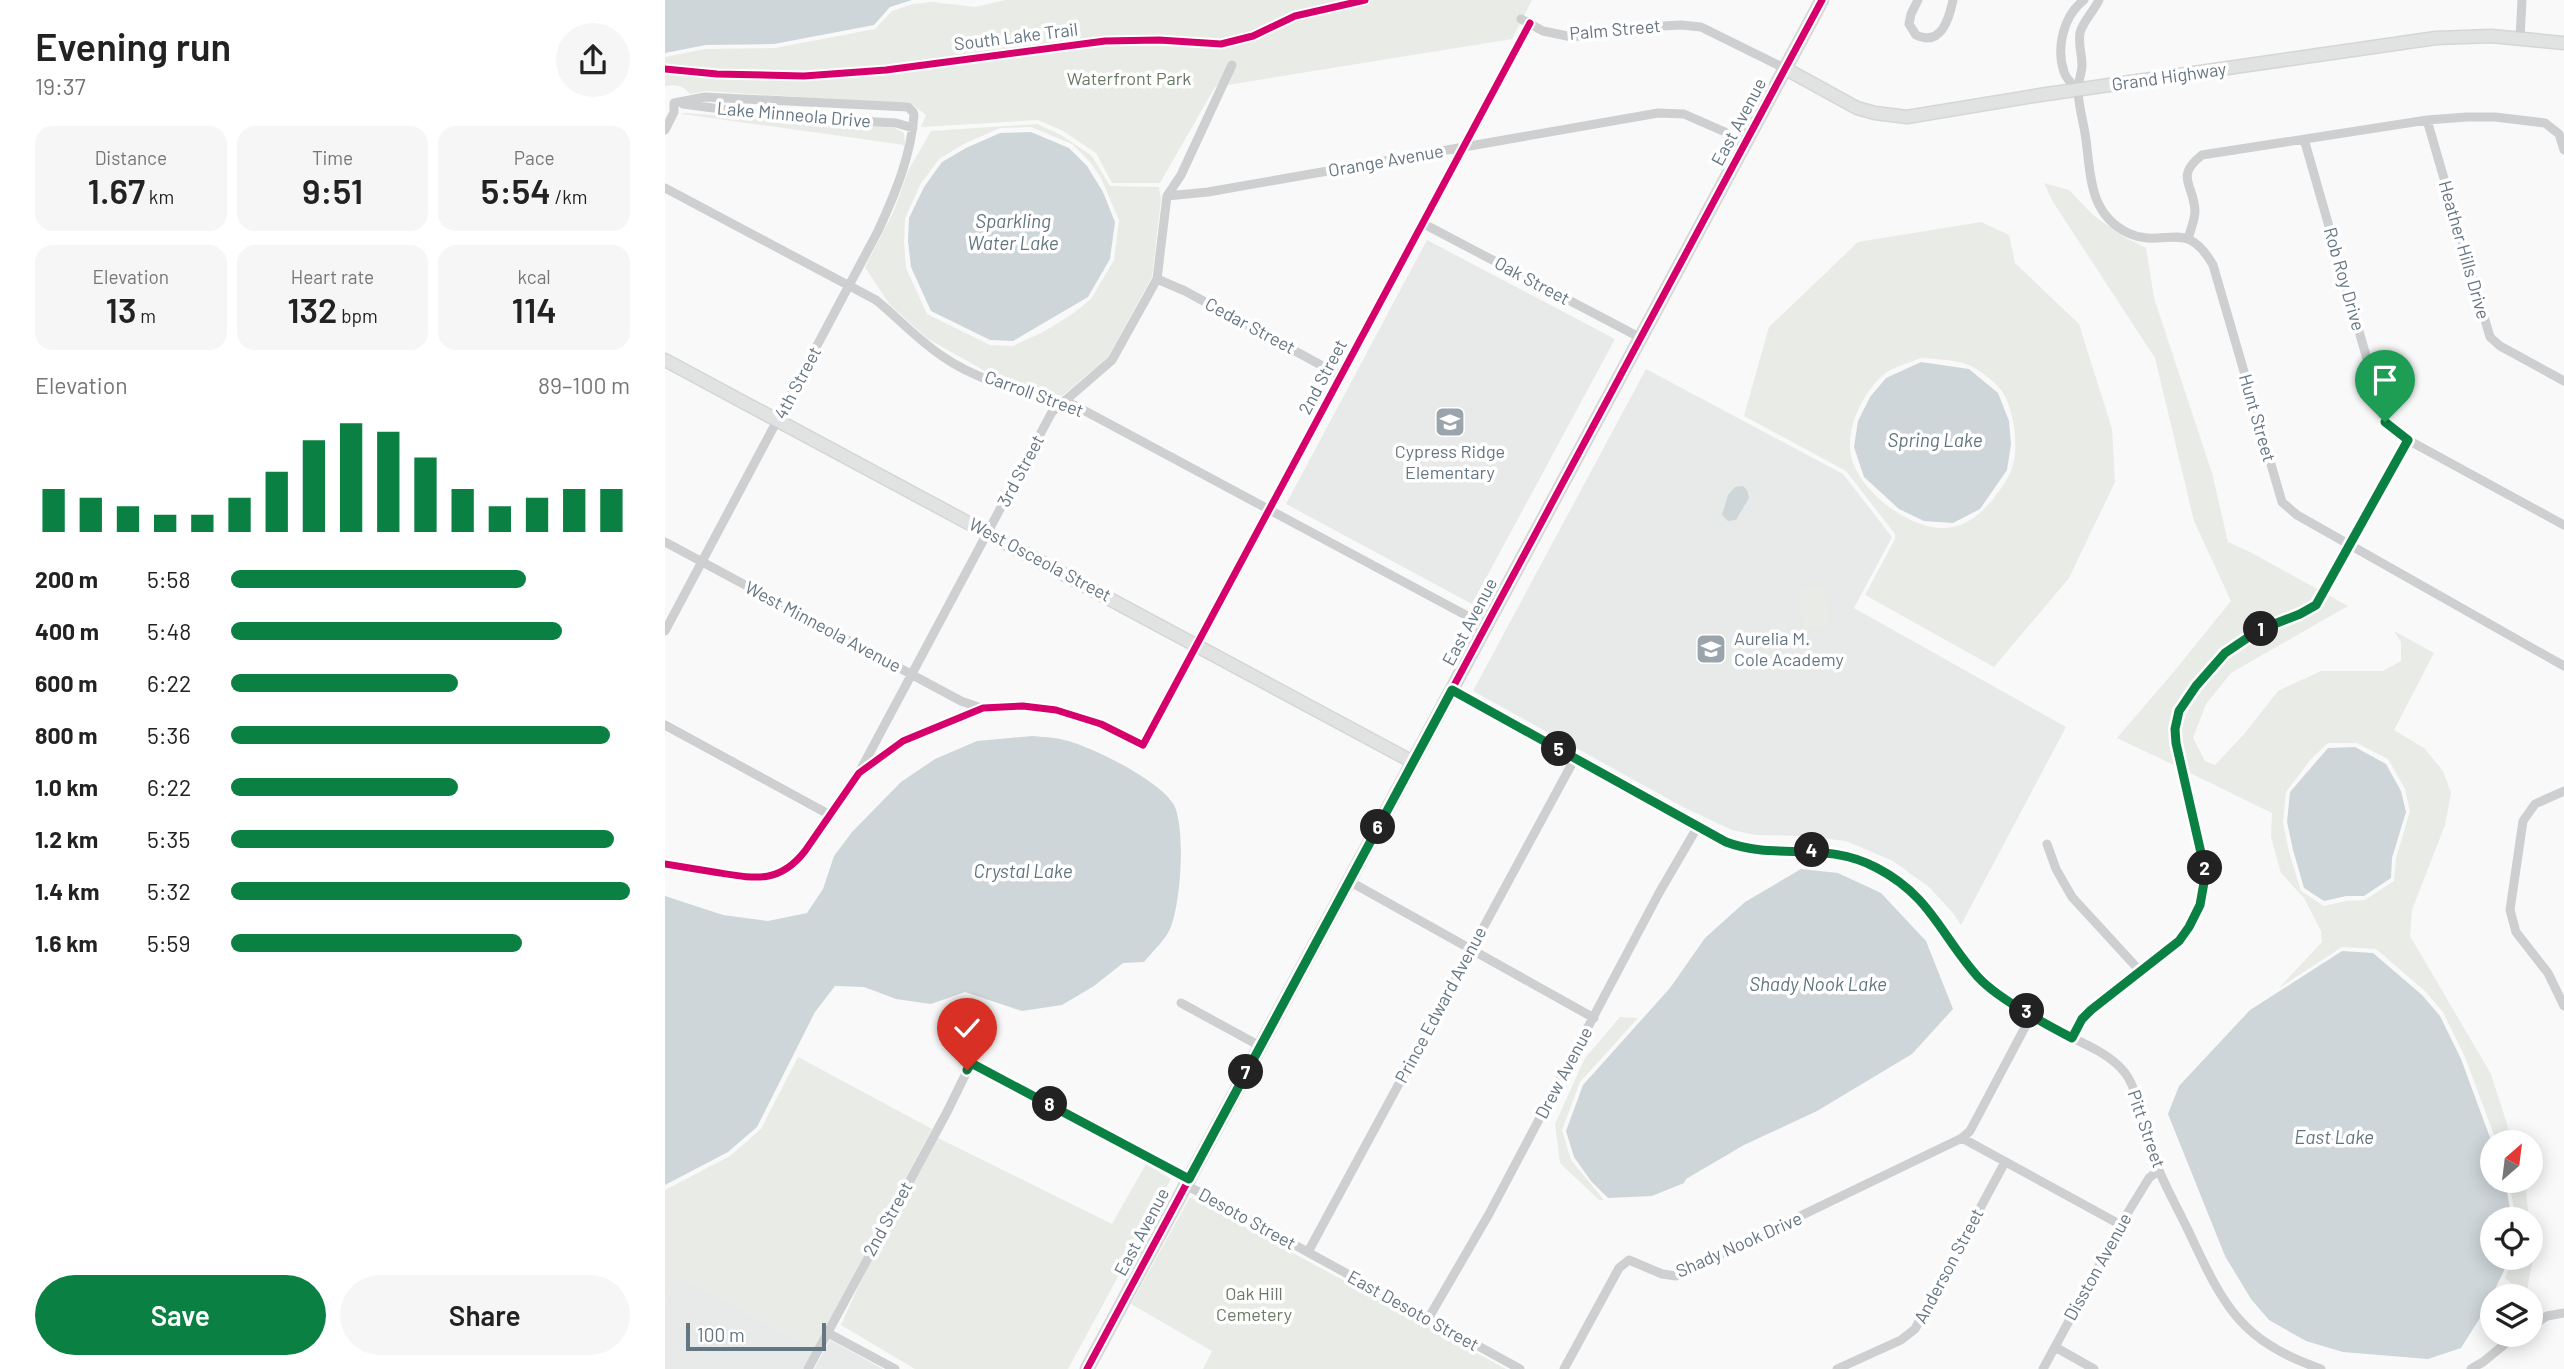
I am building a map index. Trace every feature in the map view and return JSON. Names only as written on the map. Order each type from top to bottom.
[{"type":"street","name":"East Avenue","points":[[1087,1369],[1822,0]]},
{"type":"street","points":[[1918,0],[1909,24],[1916,35],[1927,38],[1944,28],[1953,0]]},
{"type":"street","points":[[2078,90],[2064,74],[2062,34],[2067,20],[2084,0]]},
{"type":"street","points":[[2099,0],[2080,33],[2082,69],[2078,90],[2089,181],[2099,205],[2108,217],[2127,232],[2150,238],[2172,236],[2188,239],[2195,211],[2186,181],[2187,174],[2194,161],[2202,155],[2427,120],[2495,117],[2545,123],[2559,135],[2564,150]]},
{"type":"street","points":[[2520,38],[2522,0]]},
{"type":"street","name":"Palm Street","points":[[1526,21],[1543,31],[1572,37],[1641,27],[1701,27],[1786,69]]},
{"type":"street","name":"2nd Street","points":[[983,708],[1023,706],[1056,710],[1101,724],[1143,745],[1463,147],[1526,21]]},
{"type":"street","name":"Grand Highway","points":[[1786,69],[1857,108],[1894,117],[1907,117],[2436,38],[2520,38],[2564,43]]},
{"type":"street","name":"3rd Street","points":[[859,773],[1052,412],[1112,360],[1157,279],[1167,196],[1181,175],[1232,65]]},
{"type":"street","points":[[665,130],[674,112],[674,103],[705,97],[908,107],[913,111],[913,128]]},
{"type":"street","name":"Lake Minneola Drive","points":[[674,103],[781,117],[896,123],[913,128]]},
{"type":"street","name":"Orange Avenue","points":[[1167,196],[1666,112],[1684,114],[1724,132]]},
{"type":"street","name":"Heather Hills Drive","points":[[2427,120],[2490,337],[2500,346],[2564,381]]},
{"type":"street","name":"4th Street","points":[[665,631],[888,210],[913,128]]},
{"type":"street","name":"Rob Roy Drive","points":[[2304,139],[2383,418],[2389,427],[2564,525]]},
{"type":"street","name":"Carroll Street","points":[[665,188],[876,300],[903,322],[917,338],[956,365],[1015,389],[1074,405],[1486,626]]},
{"type":"street","name":"Oak Street","points":[[1422,223],[1641,338]]},
{"type":"street","name":"Hunt Street","points":[[2188,239],[2201,247],[2213,265],[2281,502],[2297,515],[2564,666]]},
{"type":"street","name":"Cedar Street","points":[[1157,279],[1185,291],[1341,376]]},
{"type":"street","name":"West Osceola Street","points":[[665,360],[1413,762]]},
{"type":"street","points":[[2072,1038],[2082,1019],[2091,1010],[2179,941],[2195,917],[2203,896],[2204,866],[2176,743],[2176,719],[2186,701],[2225,653],[2259,630],[2316,605],[2408,440]]},
{"type":"street","name":"West Minneola Avenue","points":[[665,542],[961,701],[983,708]]},
{"type":"street","name":"Pitt Street","points":[[1452,690],[1742,848],[1833,853],[1862,860],[1897,880],[1928,907],[1979,978],[2032,1014],[2109,1058],[2126,1073],[2159,1170],[2211,1279],[2234,1316],[2273,1347],[2321,1369]]},
{"type":"street","points":[[665,864],[751,878],[770,876],[796,862],[859,773],[903,741],[983,708]]},
{"type":"street","points":[[665,725],[830,815]]},
{"type":"street","name":"Prince Edward Avenue","points":[[1308,1252],[1575,758]]},
{"type":"street","points":[[2564,791],[2535,804],[2523,821],[2510,910],[2516,932],[2547,973],[2564,1006]]},
{"type":"street","name":"Drew Avenue","points":[[1428,1319],[1489,1214],[1659,893],[1698,826]]},
{"type":"street","points":[[2047,844],[2056,869],[2072,897],[2140,971]]},
{"type":"street","points":[[1349,881],[1594,1018]]},
{"type":"street","points":[[1181,1003],[1260,1045]]},
{"type":"street","points":[[2032,1014],[1970,1131],[1962,1138],[2121,1225]]},
{"type":"street","name":"Desoto Street","points":[[967,1070],[971,1063],[1308,1252]]},
{"type":"street","name":"2nd Street","points":[[809,1369],[967,1070]]},
{"type":"street","name":"Shady Nook Drive","points":[[1564,1369],[1615,1275],[1629,1260],[1662,1274],[1676,1276],[1962,1138]]},
{"type":"street","name":"Anderson Street","points":[[1837,1369],[1901,1340],[1915,1329],[2005,1162]]},
{"type":"street","name":"Disston Avenue","points":[[2043,1369],[2144,1185],[2159,1170]]},
{"type":"street","name":"East Desoto Street","points":[[1308,1252],[1520,1369]]},
{"type":"street","points":[[2543,1318],[2564,1313]]},
{"type":"street","points":[[828,1333],[895,1369]]},
{"type":"street","points":[[2055,1347],[2094,1369]]},
{"type":"street","points":[[2471,1369],[2501,1347]]},
{"type":"shaded area","name":"Cypress Ridge Elementary","points":[[1427,240],[1615,339],[1472,604],[1286,504]]},
{"type":"shaded area","name":"Aurelia M. Cole Academy","points":[[1646,369],[1843,474],[1892,537],[1854,608],[2066,727],[1961,925],[1929,887],[1893,861],[1846,841],[1803,836],[1756,835],[1732,830],[1683,807],[1473,691]]},
{"type":"shaded area","points":[[677,1276],[814,1349],[803,1369],[665,1369],[665,1301]]},
{"type":"shaded area","points":[[830,1340],[874,1364],[883,1369],[814,1369]]},
{"type":"green space","name":"Waterfront Park","points":[[1006,0],[1532,0],[1512,39],[1215,87],[1160,183],[1112,183],[1096,153],[1063,131],[1038,120],[921,127],[926,115],[909,102],[706,91],[690,94],[679,86],[665,86],[665,57],[705,49],[775,48],[875,29],[892,11],[913,4],[932,2],[975,7]]},
{"type":"green space","points":[[682,114],[895,128],[904,133],[905,145]]},
{"type":"green space","points":[[1037,124],[1061,135],[1092,156],[1110,186],[1159,187],[1161,199],[1152,277],[1108,357],[1062,396],[1017,384],[985,371],[928,339],[890,305],[865,267],[893,213],[909,169],[931,131]],"holes":[[[1031,127],[1072,144],[1101,178],[1119,220],[1114,260],[1091,299],[1043,332],[1013,346],[990,345],[927,314],[906,268],[905,219],[920,185],[939,159],[1000,128]]]},
{"type":"green space","points":[[2044,183],[2069,190],[2093,215],[2124,237],[2146,248],[2154,298],[2212,473],[2228,542],[2319,590],[2313,601],[2307,605],[2245,632],[2219,653],[2195,679],[2176,706],[2171,719],[2170,737],[2176,766],[2117,738],[2231,601],[2194,521],[2155,358],[2053,202]]},
{"type":"green space","points":[[1981,222],[2009,235],[2015,263],[2079,324],[2112,429],[2115,482],[2069,578],[1994,667],[1865,595],[1895,539],[1895,534],[1846,471],[1744,416],[1769,327],[1858,242]],"holes":[[[1921,358],[1962,363],[1980,372],[2002,391],[2013,420],[2015,454],[2010,473],[1994,498],[1979,514],[1953,527],[1937,528],[1920,524],[1887,505],[1861,478],[1853,462],[1850,447],[1855,418],[1876,382],[1896,367]]]},
{"type":"green space","points":[[1825,586],[1830,625],[1803,629],[1798,590]]},
{"type":"green space","points":[[2328,595],[2348,606],[2231,673],[2206,704],[2193,738],[2205,761],[2215,765],[2278,691],[2321,671],[2383,671],[2401,661],[2401,642],[2394,631],[2434,653],[2394,730],[2424,748],[2443,771],[2451,793],[2445,825],[2412,910],[2410,936],[2491,1074],[2509,1130],[2492,1130],[2465,1057],[2443,1012],[2425,991],[2376,949],[2342,947],[2279,988],[2322,942],[2321,931],[2304,898],[2281,873],[2271,837],[2272,813],[2188,772],[2180,739],[2180,725],[2193,696],[2214,671],[2250,641],[2314,611]],"holes":[[[2328,743],[2357,743],[2388,759],[2405,789],[2410,811],[2396,858],[2394,881],[2365,900],[2324,906],[2301,891],[2283,823],[2286,792],[2311,759]]]},
{"type":"green space","points":[[1620,1017],[1638,1018],[1580,1082],[1562,1130],[1571,1160],[1604,1200],[1599,1200],[1560,1163],[1555,1124],[1585,1058]]},
{"type":"green space","points":[[798,1057],[932,1129],[814,1349],[677,1277],[665,1301],[665,1190],[730,1156],[761,1129]]},
{"type":"green space","points":[[938,1138],[1112,1224],[1146,1164],[1171,1179],[1068,1369],[915,1369],[841,1325],[871,1259]]},
{"type":"green space","points":[[2511,1194],[2526,1194],[2528,1207],[2514,1207]]},
{"type":"green space","name":"Oak Hill Cemetery","points":[[1190,1197],[1506,1369],[1203,1369],[1212,1351],[1131,1304]]},
{"type":"green space","points":[[2508,1270],[2531,1270],[2528,1284],[2512,1284],[2505,1278]]},
{"type":"water","points":[[665,0],[912,0],[890,7],[874,25],[774,44],[706,45],[665,53]]},
{"type":"water","name":"Sparkling Water Lake","points":[[1031,132],[1069,148],[1087,166],[1103,192],[1115,222],[1110,259],[1088,297],[1013,341],[990,340],[931,311],[911,267],[909,218],[924,187],[942,162],[1000,133]]},
{"type":"water","name":"Spring Lake","points":[[1921,362],[1969,369],[1998,393],[2009,421],[2011,444],[2007,470],[1980,509],[1953,523],[1924,521],[1899,509],[1864,477],[1854,447],[1858,421],[1870,397],[1886,378]]},
{"type":"water","points":[[1743,486],[1749,498],[1736,520],[1728,521],[1722,515],[1728,495],[1735,487]]},
{"type":"water","name":"Crystal Lake","points":[[1032,736],[1064,740],[1107,757],[1141,775],[1174,805],[1180,832],[1179,889],[1172,922],[1163,940],[1144,962],[1123,963],[1094,986],[1062,1005],[1022,1011],[965,992],[931,1004],[896,999],[864,987],[835,986],[815,1012],[757,1127],[728,1152],[665,1185],[665,896],[723,915],[768,921],[807,913],[823,889],[834,856],[852,832],[901,782],[935,759],[977,741]]},
{"type":"water","points":[[2355,747],[2386,764],[2401,791],[2406,812],[2392,858],[2391,878],[2364,896],[2346,896],[2324,901],[2304,888],[2287,822],[2290,792],[2328,748]]},
{"type":"water","name":"Shady Nook Lake","points":[[1801,869],[1838,873],[1881,893],[1926,941],[1953,1009],[1912,1054],[1817,1111],[1744,1145],[1686,1179],[1684,1183],[1652,1196],[1608,1198],[1591,1181],[1574,1157],[1566,1131],[1583,1085],[1670,988],[1705,938],[1745,902]]},
{"type":"water","name":"East Lake","points":[[2342,951],[2373,953],[2422,995],[2440,1016],[2461,1059],[2487,1130],[2480,1130],[2480,1194],[2507,1194],[2510,1207],[2480,1207],[2480,1270],[2504,1270],[2497,1284],[2480,1284],[2480,1318],[2461,1348],[2428,1359],[2343,1352],[2306,1341],[2269,1320],[2251,1299],[2225,1256],[2168,1114],[2179,1086],[2250,1010]]},
{"type":"cycle path","name":"South Lake Trail","points":[[665,69],[717,74],[804,76],[886,70],[1105,41],[1159,40],[1221,44],[1253,36],[1295,16],[1365,0]]},
{"type":"cycle path","points":[[1087,1369],[1822,0]]},
{"type":"cycle path","points":[[665,864],[745,877],[777,874],[805,851],[859,773],[903,741],[983,708],[1023,706],[1056,710],[1101,724],[1143,745],[1530,23]]},
{"type":"place","name":"Cypress Ridge Elementary","points":[[1450,422]]},
{"type":"place","name":"Aurelia M. Cole Academy","points":[[1711,649]]},
{"type":"route","points":[[967,1070],[971,1063],[1189,1179],[1452,690],[1726,842],[1750,849],[1813,850],[1847,855],[1879,869],[1897,880],[1928,907],[1979,978],[2072,1038],[2082,1019],[2091,1010],[2179,941],[2195,917],[2203,896],[2205,877],[2202,851],[2176,743],[2175,729],[2179,711],[2196,686],[2225,653],[2259,630],[2316,605],[2408,440],[2385,422]]}]
